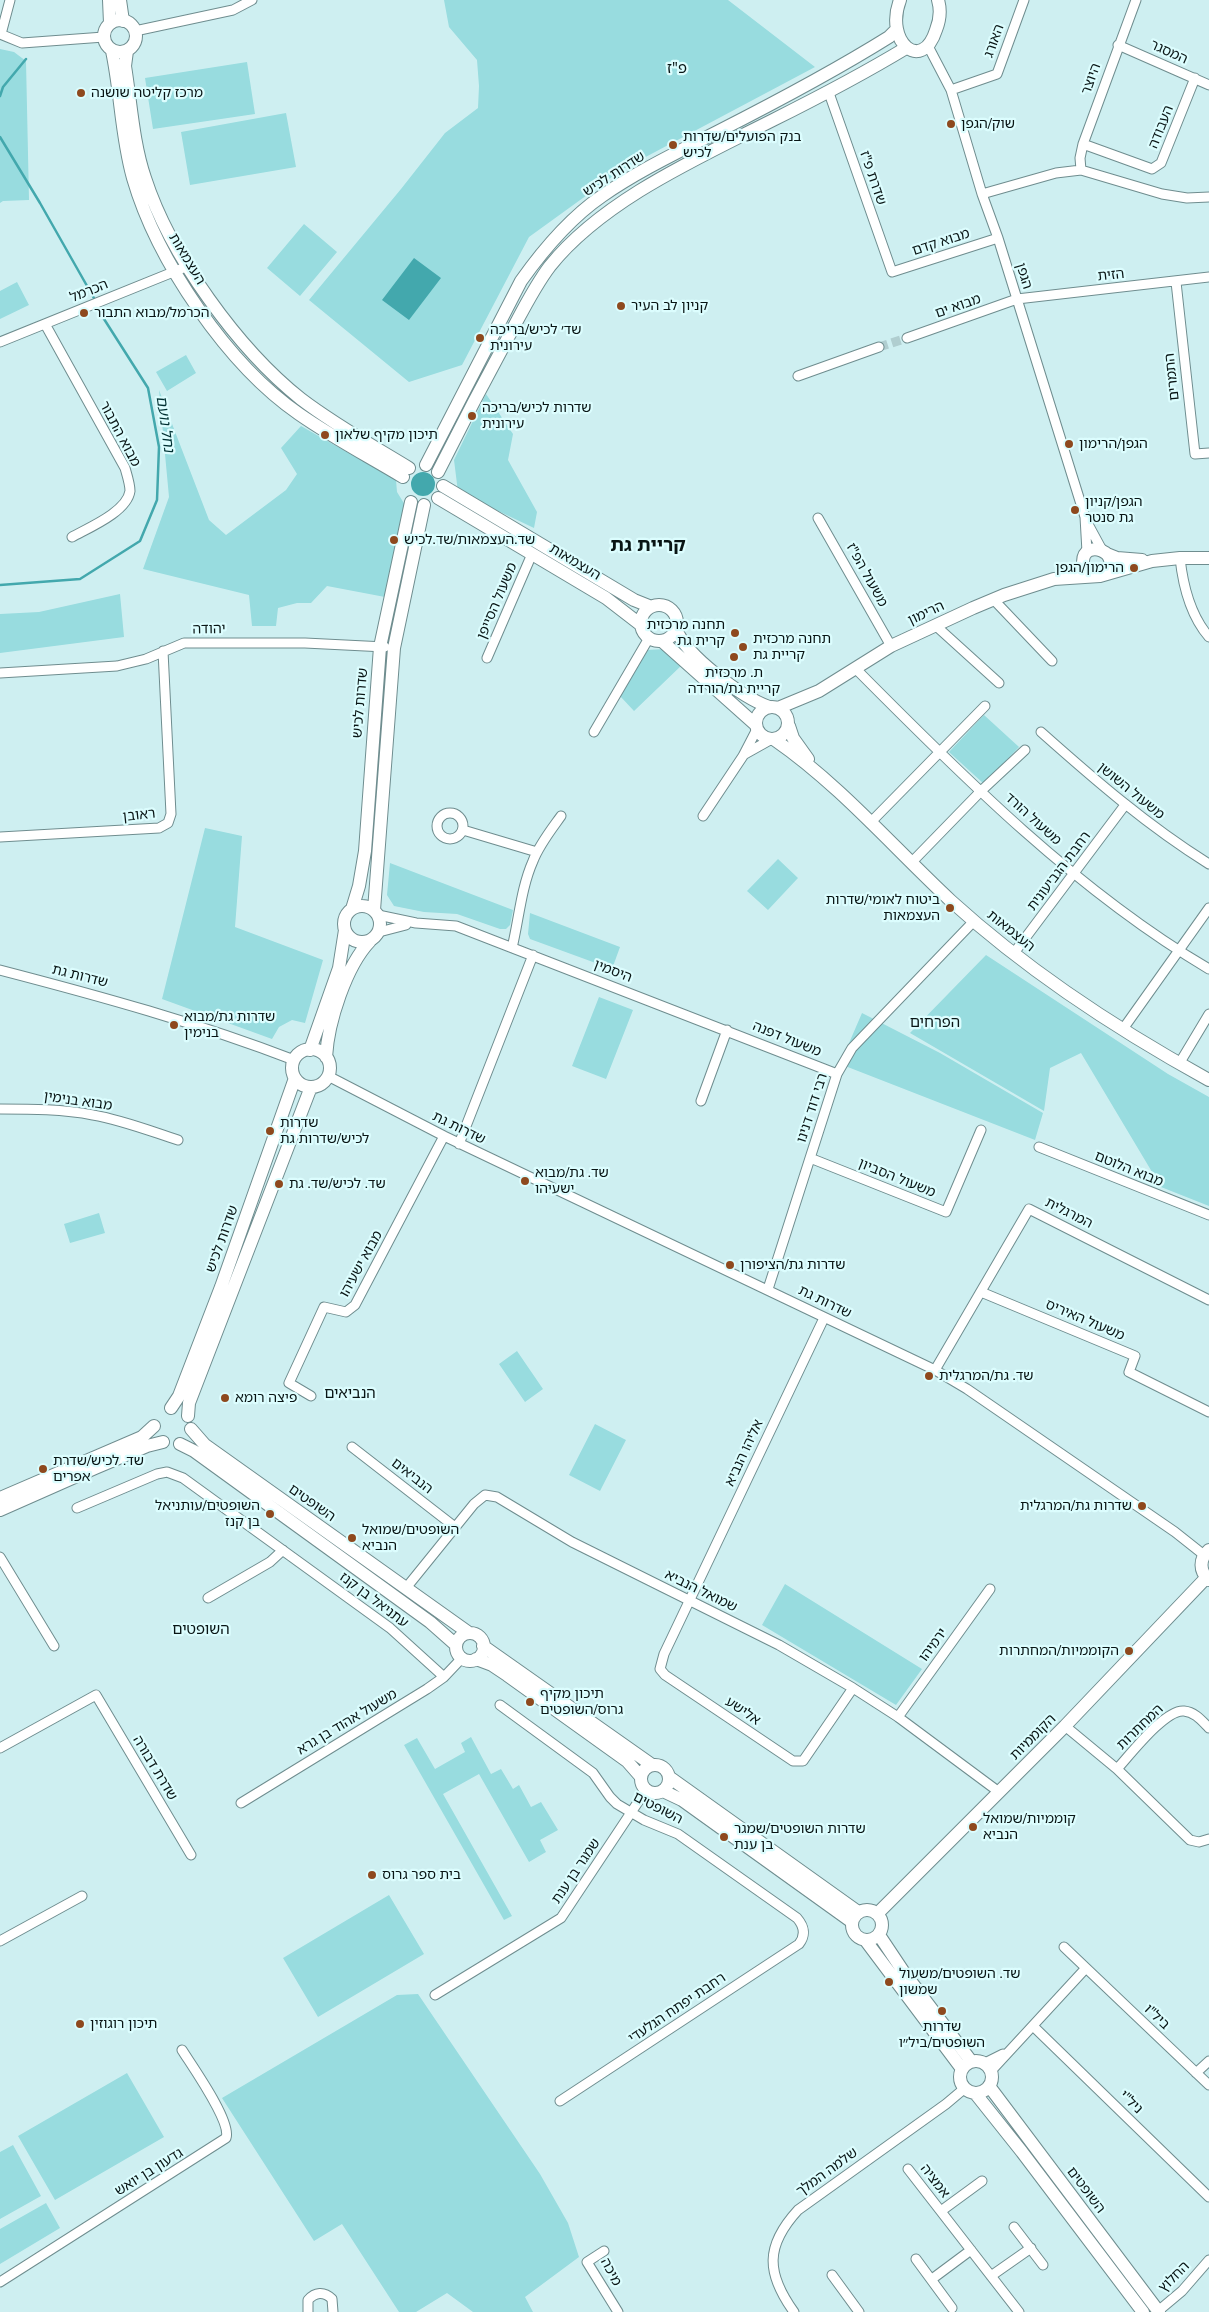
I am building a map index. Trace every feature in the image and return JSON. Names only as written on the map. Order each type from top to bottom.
[{"type":"street","points":[[10,0],[1,34],[22,43],[104,37]]},
{"type":"street","points":[[109,0],[110,23],[104,32],[106,45],[112,50],[122,52],[127,50],[133,44],[135,31],[128,23],[123,21],[110,23]]},
{"type":"street","points":[[120,0],[123,21]]},
{"type":"street","points":[[135,31],[233,10],[252,0]]},
{"type":"street","points":[[900,0],[897,9],[896,30],[906,48],[918,50],[928,46],[932,41],[937,27],[941,2]]},
{"type":"street","name":"האורג","points":[[950,90],[997,74],[1024,0]]},
{"type":"street","name":"היוצר","points":[[1081,170],[1080,158],[1083,144],[1136,0]]},
{"type":"street","name":"שדרות לכיש","points":[[426,464],[521,280],[539,256],[570,223],[601,197],[656,164],[833,72],[889,37],[896,30]]},
{"type":"street","name":"המסגר","points":[[1118,45],[1209,84]]},
{"type":"street","name":"הגפן","points":[[928,46],[950,90],[1085,517],[1105,552]]},
{"type":"street","name":"שדרות לכיש","points":[[438,472],[532,293],[550,266],[579,235],[618,205],[700,157],[828,92],[906,48]]},
{"type":"street","name":"העצמאות","points":[[112,50],[126,145],[133,178],[150,225],[175,271],[206,319],[262,383],[299,414],[406,486]]},
{"type":"street","name":"העצמאות","points":[[127,50],[125,66],[144,177],[162,220],[188,266],[220,313],[249,350],[276,378],[327,418],[406,486]]},
{"type":"street","name":"העבודה","points":[[1083,144],[1152,169],[1161,163],[1195,78]]},
{"type":"street","name":"שדרת פ\"ז","points":[[828,92],[892,272]]},
{"type":"street","points":[[982,194],[1056,173],[1081,170],[1162,194],[1187,198],[1209,196]]},
{"type":"street","name":"מבוא קדם","points":[[892,272],[998,238]]},
{"type":"street","name":"הכרמל","points":[[0,342],[188,266]]},
{"type":"street","name":"הזית","points":[[1017,300],[1209,277]]},
{"type":"street","name":"התמרים","points":[[1176,282],[1195,454],[1209,453]]},
{"type":"street","name":"מבוא ים","points":[[907,338],[1017,300]]},
{"type":"street","name":"מבוא התבור","points":[[45,324],[125,468],[129,479],[130,492],[127,501],[118,511],[72,537]]},
{"type":"street","points":[[798,376],[879,347]]},
{"type":"street","points":[[426,464],[438,472],[443,486],[438,498],[424,505],[406,486],[414,466],[426,464]]},
{"type":"street","name":"שדרות לכיש","points":[[352,909],[359,886],[365,851],[380,647],[406,486]]},
{"type":"street","name":"העצמאות","points":[[443,486],[634,600],[649,606]]},
{"type":"street","name":"העצמאות","points":[[438,498],[612,602],[642,625]]},
{"type":"street","name":"שדרות לכיש","points":[[376,913],[394,648],[424,505]]},
{"type":"street","name":"הגפן","points":[[1085,517],[1085,556]]},
{"type":"street","name":"משעול הפ\"ז","points":[[818,518],[891,646]]},
{"type":"street","points":[[1152,561],[1121,558],[1096,549],[1085,556],[1084,569],[1091,575],[1098,576],[1152,561],[1180,558],[1209,558]]},
{"type":"street","points":[[1104,574],[1110,564],[1105,552]]},
{"type":"street","name":"משעול הסייפן","points":[[488,658],[532,554]]},
{"type":"street","name":"הרימון","points":[[1054,579],[1085,556]]},
{"type":"street","points":[[1180,558],[1186,591],[1192,609],[1201,628],[1209,637]]},
{"type":"street","name":"הרימון","points":[[789,724],[800,708],[819,691],[891,646],[993,600],[1054,579],[1091,575]]},
{"type":"street","points":[[993,600],[1052,661]]},
{"type":"street","points":[[676,629],[673,635],[663,642],[656,642],[649,638],[642,625],[643,613],[649,606],[660,604],[669,608],[675,618],[676,629],[683,642],[711,668],[749,698],[785,713],[789,724],[784,735],[743,756]]},
{"type":"street","points":[[935,625],[999,683]]},
{"type":"street","points":[[594,732],[649,638]]},
{"type":"street","points":[[663,642],[756,727],[762,736],[773,740]]},
{"type":"street","name":"יהודה","points":[[0,673],[117,666],[146,660],[162,651],[184,643],[305,643],[394,648]]},
{"type":"street","name":"ראובן","points":[[0,837],[159,828],[168,823],[171,814],[162,651]]},
{"type":"street","name":"משעול הורד","points":[[856,669],[939,752],[1074,874],[1178,951],[1209,969]]},
{"type":"street","name":"הרימון","points":[[773,707],[819,691]]},
{"type":"street","points":[[870,823],[985,706]]},
{"type":"street","points":[[703,816],[743,756],[756,727],[758,716],[773,707]]},
{"type":"street","name":"העצמאות","points":[[789,724],[797,744],[818,773]]},
{"type":"street","name":"משעול השושן","points":[[1041,732],[1125,805],[1175,843],[1209,864]]},
{"type":"street","name":"העצמאות","points":[[773,740],[818,773],[974,921],[1042,975],[1123,1029],[1179,1064],[1209,1080]]},
{"type":"street","points":[[911,863],[981,791],[1025,750]]},
{"type":"street","name":"רחבת הגביעונית","points":[[1014,953],[1125,805]]},
{"type":"street","points":[[512,948],[525,885],[537,852],[561,816]]},
{"type":"street","points":[[463,830],[537,852]]},
{"type":"street","points":[[310,1050],[339,968],[345,919],[352,909],[363,906],[376,913],[380,920],[374,937],[356,958],[349,973],[326,1046],[326,1057],[330,1066],[328,1076],[321,1084],[311,1087],[300,1083],[295,1078],[293,1072],[294,1060],[304,1051],[316,1050],[326,1057]]},
{"type":"street","points":[[1123,1029],[1209,908]]},
{"type":"street","name":"היסמין","points":[[376,913],[416,923],[456,926],[727,1030]]},
{"type":"street","name":"רבי דוד דנינו","points":[[768,1289],[837,1074],[852,1048],[974,921]]},
{"type":"street","name":"היסמין","points":[[374,937],[398,926],[416,923]]},
{"type":"street","points":[[345,930],[353,940],[358,942],[374,937]]},
{"type":"street","points":[[459,1144],[532,955]]},
{"type":"street","name":"שדרות גת","points":[[0,970],[117,1000],[254,1044],[294,1060]]},
{"type":"street","points":[[1179,1064],[1209,1014]]},
{"type":"street","points":[[701,1101],[727,1030]]},
{"type":"street","name":"משעול דפנה","points":[[727,1030],[837,1074]]},
{"type":"street","name":"שדרות גת","points":[[328,1076],[459,1144],[768,1289],[824,1318],[935,1370],[967,1389],[1207,1553]]},
{"type":"street","name":"שדרות לכיש","points":[[0,1498],[142,1437],[179,1396],[208,1322],[295,1078]]},
{"type":"street","name":"שדרות לכיש","points":[[188,1416],[189,1403],[311,1087]]},
{"type":"street","name":"מבוא בנימין","points":[[0,1109],[38,1109],[92,1114],[178,1140]]},
{"type":"street","name":"משעול הסביון","points":[[810,1158],[946,1212],[981,1130]]},
{"type":"street","name":"מבוא ישעיהו","points":[[311,1396],[290,1383],[324,1307],[346,1312],[355,1304],[444,1136]]},
{"type":"street","name":"מבוא הלוטם","points":[[1039,1148],[1209,1215]]},
{"type":"street","name":"המרגלית","points":[[935,1370],[981,1292],[1019,1222],[1029,1209],[1209,1300]]},
{"type":"street","name":"משעול האיריס","points":[[981,1292],[1135,1356],[1129,1372],[1209,1412]]},
{"type":"street","name":"אליהו הנביא","points":[[690,1601],[824,1318]]},
{"type":"street","points":[[182,1410],[188,1416],[191,1429],[188,1438],[180,1444],[171,1445],[163,1442],[157,1435],[161,1415],[182,1410]]},
{"type":"street","name":"השופטים","points":[[191,1429],[205,1445],[468,1633]]},
{"type":"street","points":[[0,1510],[103,1464],[147,1446],[163,1442]]},
{"type":"street","name":"השופטים","points":[[180,1444],[194,1451],[430,1622],[456,1645]]},
{"type":"street","name":"הנביאים","points":[[352,1447],[454,1527]]},
{"type":"street","name":"עתניאל בן קנז","points":[[77,1508],[157,1474],[172,1473],[183,1478],[390,1628],[444,1677]]},
{"type":"street","name":"שמואל הנביא","points":[[406,1588],[454,1527],[485,1495],[497,1497],[572,1542],[779,1645],[854,1688],[898,1717],[999,1792]]},
{"type":"street","points":[[208,1598],[270,1562],[283,1550]]},
{"type":"street","points":[[1207,1553],[1202,1566],[1208,1579]]},
{"type":"street","points":[[0,1557],[54,1646]]},
{"type":"street","name":"הקוממיות","points":[[877,1914],[1065,1726],[1208,1579]]},
{"type":"street","name":"ירמיהו","points":[[898,1717],[990,1589]]},
{"type":"street","name":"אלישע","points":[[690,1601],[664,1654],[660,1669],[665,1675],[793,1761],[803,1761],[854,1688]]},
{"type":"street","points":[[483,1646],[482,1652],[476,1659],[469,1660],[462,1658],[457,1652],[456,1645],[462,1636],[468,1633],[478,1636],[483,1646],[652,1765],[664,1769],[668,1776],[667,1786],[663,1791],[656,1793],[643,1787],[641,1777],[644,1769],[652,1765]]},
{"type":"street","name":"משעול אהוד בן גרא","points":[[241,1803],[444,1677],[462,1658]]},
{"type":"street","name":"השופטים","points":[[476,1659],[492,1665],[507,1675],[621,1757],[641,1777]]},
{"type":"street","name":"שדרת דבורה","points":[[0,1748],[96,1695],[190,1855]]},
{"type":"street","name":"השופטים","points":[[500,1705],[593,1773],[610,1797],[632,1813],[678,1834],[797,1918],[801,1923],[804,1934]]},
{"type":"street","name":"המחתרות","points":[[1117,1769],[1164,1719],[1175,1712],[1183,1710],[1190,1712],[1198,1716],[1209,1728]]},
{"type":"street","name":"המחתרות","points":[[1065,1726],[1117,1769],[1190,1840],[1199,1842],[1209,1839]]},
{"type":"street","name":"השופטים","points":[[668,1776],[855,1917]]},
{"type":"street","name":"שמגר בן ענת","points":[[435,1996],[561,1918],[646,1790]]},
{"type":"street","name":"השופטים","points":[[663,1791],[682,1800],[855,1917]]},
{"type":"street","points":[[0,1941],[82,1896]]},
{"type":"street","points":[[866,1941],[879,1935],[882,1926],[877,1914],[866,1910],[855,1917],[853,1932],[860,1939],[866,1941],[966,2065],[988,2067],[1008,2052],[1086,1968]]},
{"type":"street","name":"רחבת יפתח הגלעדי","points":[[560,2101],[799,1944],[804,1934]]},
{"type":"street","points":[[879,1935],[966,2065]]},
{"type":"street","name":"ביל\"ו","points":[[1064,1948],[1209,2086]]},
{"type":"street","name":"ניל\"י","points":[[1033,2026],[1209,2197]]},
{"type":"street","name":"גדעון בן יואש","points":[[0,2282],[226,2138],[227,2131],[222,2117],[182,2050]]},
{"type":"street","points":[[1196,2073],[1209,2061]]},
{"type":"street","points":[[966,2065],[960,2079],[970,2090],[983,2091],[989,2086],[992,2081],[988,2067]]},
{"type":"street","name":"השופטים","points":[[989,2086],[1158,2312]]},
{"type":"street","name":"השופטים","points":[[970,2090],[1143,2312]]},
{"type":"street","name":"שלמה המלך","points":[[794,2312],[777,2282],[773,2264],[773,2249],[787,2222],[798,2210],[946,2104],[970,2090]]},
{"type":"street","name":"אמציה","points":[[908,2168],[1019,2312]]},
{"type":"street","name":"אמציה","points":[[941,2211],[982,2181]]},
{"type":"street","points":[[1014,2226],[1043,2265]]},
{"type":"street","points":[[991,2276],[1030,2248]]},
{"type":"street","points":[[932,2280],[971,2250]]},
{"type":"street","name":"מיכה","points":[[604,2251],[587,2262],[618,2312]]},
{"type":"street","points":[[916,2259],[952,2308]]},
{"type":"street","name":"החלוץ","points":[[1158,2312],[1182,2291],[1209,2260]]},
{"type":"street","points":[[832,2275],[859,2312]]},
{"type":"street","points":[[308,2312],[308,2300],[313,2295],[320,2293],[326,2294],[332,2299],[334,2305],[333,2312]]},
{"type":"shaded area","points":[[444,0],[728,0],[815,67],[623,169],[529,237],[462,365],[409,382],[309,300],[445,133],[478,108],[477,60],[449,27]]},
{"type":"shaded area","points":[[0,49],[14,52],[26,61],[29,200],[3,201],[0,203]]},
{"type":"shaded area","points":[[247,62],[255,114],[153,129],[145,78]]},
{"type":"shaded area","points":[[286,113],[296,167],[190,185],[181,132]]},
{"type":"shaded area","points":[[304,224],[337,252],[300,296],[267,268]]},
{"type":"shaded area","points":[[414,258],[441,278],[409,320],[382,300]]},
{"type":"shaded area","points":[[17,282],[29,305],[0,319],[0,291]]},
{"type":"shaded area","points":[[186,355],[196,373],[167,391],[156,372]]},
{"type":"shaded area","points":[[159,390],[209,520],[226,535],[286,490],[297,474],[281,448],[301,426],[396,480],[397,492],[405,505],[385,597],[327,586],[311,603],[297,603],[278,608],[276,626],[252,626],[249,595],[143,569],[169,497]]},
{"type":"shaded area","points":[[486,394],[513,434],[508,460],[537,512],[534,528],[458,492],[454,460]]},
{"type":"shaded area","points":[[423,472],[432,475],[435,484],[432,493],[423,496],[414,493],[411,484],[414,475]]},
{"type":"shaded area","points":[[120,594],[124,637],[0,653],[0,614],[39,612]]},
{"type":"shaded area","points":[[666,649],[683,664],[634,711],[620,696],[646,650]]},
{"type":"shaded area","points":[[984,715],[1019,747],[984,784],[949,752]]},
{"type":"shaded area","points":[[205,828],[242,836],[235,927],[323,960],[305,1023],[292,1020],[279,1027],[272,1039],[162,999]]},
{"type":"shaded area","points":[[778,859],[798,878],[768,910],[747,891]]},
{"type":"shaded area","points":[[390,863],[513,910],[510,925],[506,929],[500,929],[457,914],[424,912],[394,906],[387,895]]},
{"type":"shaded area","points":[[530,913],[620,947],[612,969],[530,939],[528,934]]},
{"type":"shaded area","points":[[986,955],[1168,1074],[1209,1097],[1209,1206],[1161,1187],[1081,1053],[1050,1068],[1044,1111],[910,1033]]},
{"type":"shaded area","points":[[599,997],[633,1010],[606,1079],[572,1066]]},
{"type":"shaded area","points":[[862,1013],[940,1053],[1043,1113],[1035,1140],[840,1064]]},
{"type":"shaded area","points":[[99,1213],[105,1233],[70,1243],[64,1224]]},
{"type":"shaded area","points":[[517,1351],[543,1389],[525,1402],[499,1364]]},
{"type":"shaded area","points":[[595,1424],[626,1440],[600,1491],[569,1475]]},
{"type":"shaded area","points":[[785,1584],[922,1669],[896,1705],[762,1625]]},
{"type":"shaded area","points":[[471,1737],[491,1774],[501,1769],[513,1789],[519,1785],[531,1807],[541,1802],[558,1830],[540,1840],[546,1852],[529,1862],[479,1774],[443,1794],[512,1916],[504,1920],[404,1745],[417,1738],[435,1769],[465,1752],[461,1743]]},
{"type":"shaded area","points":[[389,1895],[424,1954],[318,2017],[283,1958]]},
{"type":"shaded area","points":[[418,1994],[540,2174],[568,2223],[579,2257],[525,2297],[533,2312],[473,2312],[447,2293],[416,2312],[399,2312],[342,2224],[314,2241],[222,2098],[397,1995]]},
{"type":"shaded area","points":[[127,2073],[164,2137],[55,2200],[18,2136]]},
{"type":"shaded area","points":[[13,2145],[41,2196],[0,2219],[0,2152]]},
{"type":"shaded area","points":[[46,2203],[60,2228],[0,2264],[0,2229]]},
{"type":"waterway","name":"נחל נועם","points":[[0,96],[3,87],[26,59]]},
{"type":"waterway","name":"נחל נועם","points":[[0,137],[95,300]]},
{"type":"waterway","name":"נחל נועם","points":[[0,585],[80,579],[140,541],[157,500],[159,447],[148,388],[97,305]]},
{"type":"tunnel","points":[[879,347],[907,338]]},
{"type":"place","name":"מרכז קליטה שושנה","points":[[81,93]]},
{"type":"place","name":"שוק/הגפן","points":[[951,124]]},
{"type":"place","name":"בנק הפועלים/שדרות לכיש","points":[[673,145]]},
{"type":"place","name":"קניון לב העיר","points":[[621,306]]},
{"type":"place","name":"הכרמל/מבוא התבור","points":[[84,313]]},
{"type":"place","name":"שד׳ לכיש/בריכה עירונית","points":[[480,338]]},
{"type":"place","name":"שדרות לכיש/בריכה עירונית","points":[[472,416]]},
{"type":"place","name":"תיכון מקיף שלאון","points":[[325,435]]},
{"type":"place","name":"הגפן/הרימון","points":[[1069,444]]},
{"type":"place","name":"הגפן/קניון גת סנטר","points":[[1075,510]]},
{"type":"place","name":"שד.העצמאות/שד.לכיש","points":[[394,540]]},
{"type":"place","name":"הרימון/הגפן","points":[[1134,568]]},
{"type":"place","name":"תחנה מרכזית קרית גת","points":[[735,633]]},
{"type":"place","name":"תחנה מרכזית קריית גת","points":[[743,647]]},
{"type":"place","name":"ת. מרכזית קריית גת/הורדה","points":[[734,657]]},
{"type":"place","name":"ביטוח לאומי/שדרות העצמאות","points":[[950,908]]},
{"type":"place","name":"שדרות גת/מבוא בנימין","points":[[174,1025]]},
{"type":"place","name":"שדרות לכיש/שדרות גת","points":[[270,1131]]},
{"type":"place","name":"שד. גת/מבוא ישעיהו","points":[[525,1181]]},
{"type":"place","name":"שד. לכיש/שד. גת","points":[[279,1184]]},
{"type":"place","name":"שדרות גת/הציפורן","points":[[730,1265]]},
{"type":"place","name":"שד. גת/המרגלית","points":[[929,1376]]},
{"type":"place","name":"פיצה רומא","points":[[225,1398]]},
{"type":"place","name":"שד. לכיש/שדרת אפרים","points":[[43,1469]]},
{"type":"place","name":"שדרות גת/המרגלית","points":[[1142,1506]]},
{"type":"place","name":"השופטים/עותניאל בן קנז","points":[[270,1514]]},
{"type":"place","name":"השופטים/שמואל הנביא","points":[[352,1538]]},
{"type":"place","name":"הקוממיות/המחתרות","points":[[1129,1651]]},
{"type":"place","name":"תיכון מקיף גרוס/השופטים","points":[[530,1702]]},
{"type":"place","name":"קוממיות/שמואל הנביא","points":[[973,1827]]},
{"type":"place","name":"שדרות השופטים/שמגר בן ענת","points":[[724,1837]]},
{"type":"place","name":"בית ספר גרוס","points":[[372,1875]]},
{"type":"place","name":"שד. השופטים/משעול שמשון","points":[[889,1982]]},
{"type":"place","name":"שדרות השופטים/ביל״ו","points":[[942,2011]]},
{"type":"place","name":"תיכון רוגוזין","points":[[80,2024]]},
{"type":"district","name":"פ\"ז","points":[[677,68]]},
{"type":"district","name":"קריית גת","points":[[648,545]]},
{"type":"district","name":"הפרחים","points":[[935,1022]]},
{"type":"district","name":"הנביאים","points":[[350,1393]]},
{"type":"district","name":"השופטים","points":[[201,1629]]}]
